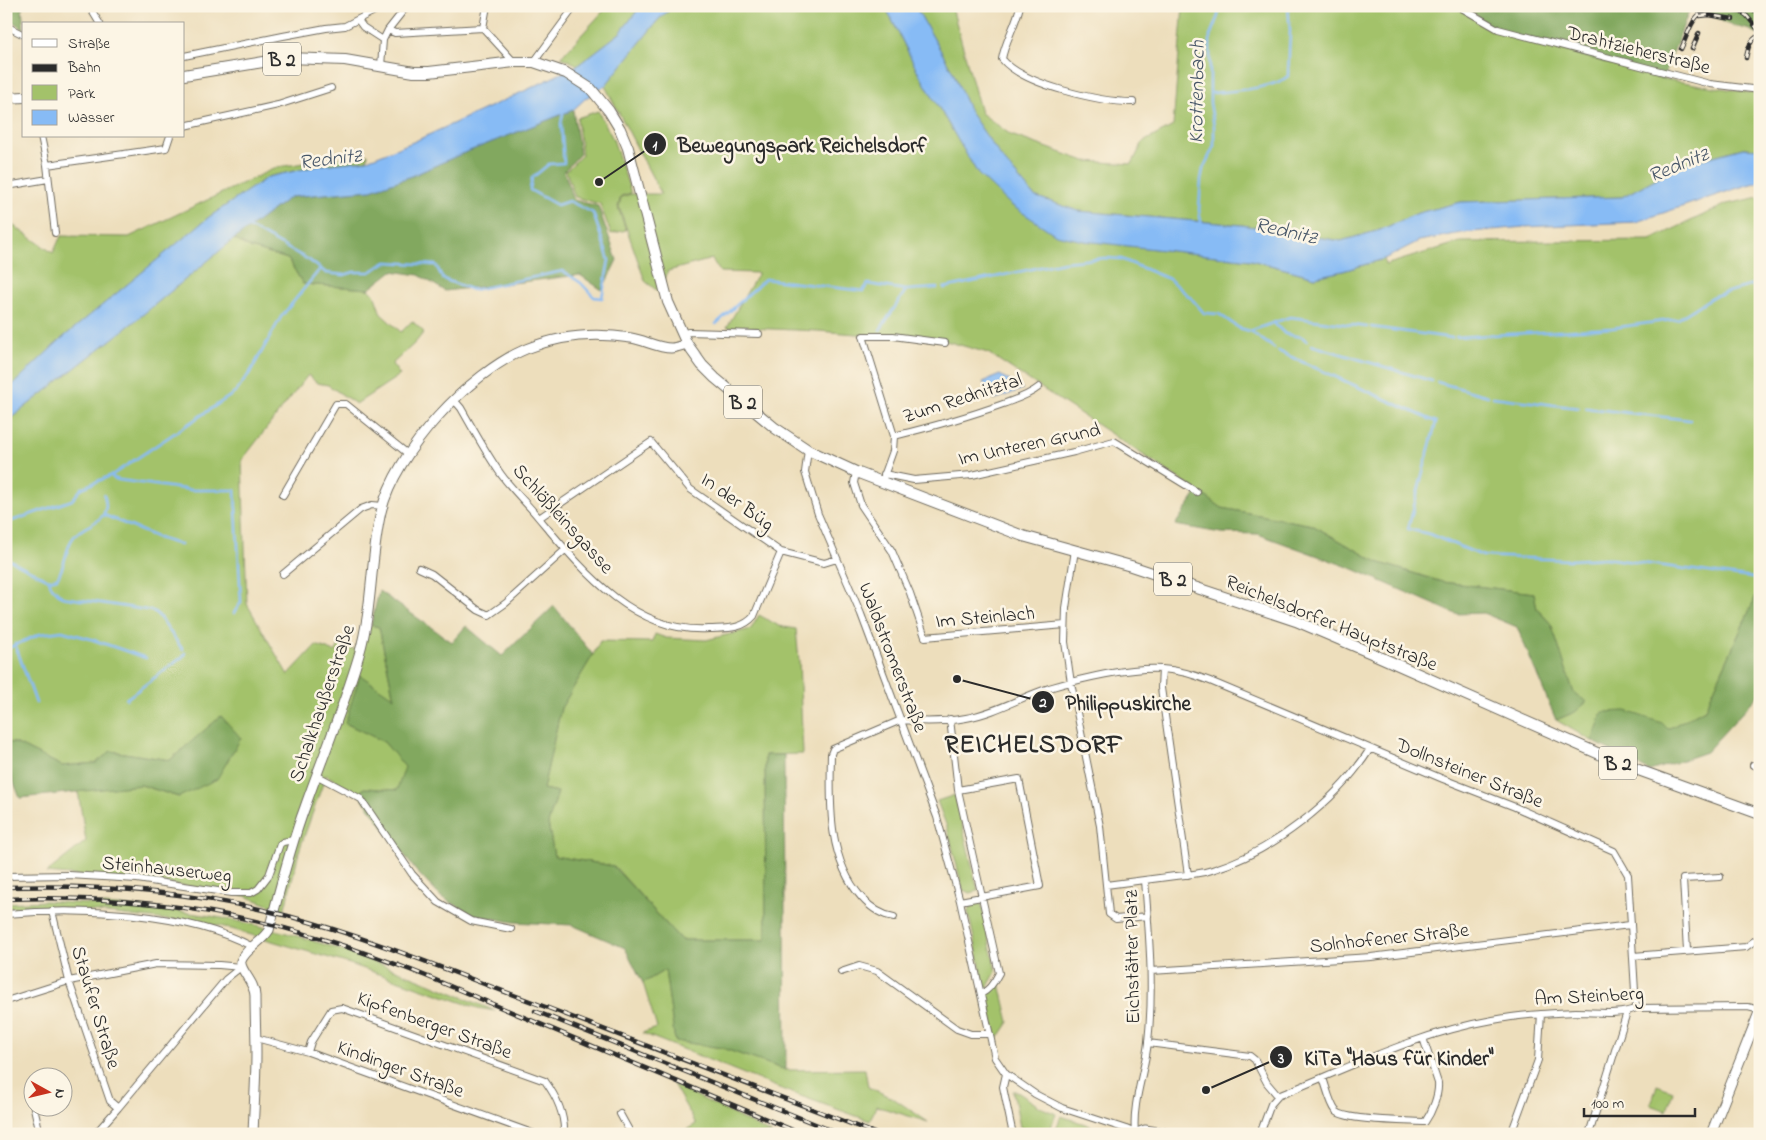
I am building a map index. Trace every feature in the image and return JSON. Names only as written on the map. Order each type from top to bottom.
[{"type":"main road","name":"B 2","points":[[185,75],[288,58],[345,60],[414,72],[514,62],[534,62]]},
{"type":"main road","name":"Reichelsdorfer Hauptstraße","points":[[534,62],[566,73],[598,96],[624,137],[668,302],[684,339],[702,365],[714,378],[775,428],[808,450],[856,472],[883,478],[1015,533],[1188,584],[1296,621],[1630,767],[1760,814]]},
{"type":"main road","points":[[6,98],[22,97]]},
{"type":"main road","name":"Schalkhaußerstraße","points":[[241,967],[244,956],[265,936],[268,930],[293,840],[336,724],[363,642],[369,614],[383,506],[392,483],[408,454],[454,400],[494,366],[525,350],[560,338],[588,335],[638,339],[669,348],[684,339]]},
{"type":"main road","points":[[241,967],[249,977],[254,989],[256,1038],[253,1134]]},
{"type":"main road","points":[[1711,1134],[1760,1010]]},
{"type":"main road","points":[[1134,1133],[1145,1130],[1169,1134]]},
{"type":"street","points":[[89,6],[99,22]]},
{"type":"street","points":[[185,56],[308,31],[345,26],[384,6]]},
{"type":"street","points":[[381,66],[383,40],[388,30],[407,6]]},
{"type":"street","points":[[487,6],[484,28],[514,62]]},
{"type":"street","points":[[534,62],[575,6]]},
{"type":"street","points":[[1020,6],[1002,59],[1007,66],[1039,82],[1071,92],[1118,102],[1132,102]]},
{"type":"street","name":"Drahtzieherstraße","points":[[1458,6],[1498,30],[1710,84],[1760,90]]},
{"type":"street","points":[[358,20],[364,27],[383,40]]},
{"type":"street","points":[[6,26],[22,34]]},
{"type":"street","points":[[388,30],[395,33],[484,28]]},
{"type":"street","points":[[185,126],[278,105],[331,88]]},
{"type":"street","points":[[41,138],[47,165],[55,233]]},
{"type":"street","points":[[47,165],[166,148],[169,138]]},
{"type":"street","points":[[7,186],[48,179]]},
{"type":"street","points":[[684,339],[688,332],[758,334]]},
{"type":"street","points":[[883,478],[893,451],[894,436],[863,336],[894,336],[945,343]]},
{"type":"street","name":"Zum Rednitztal","points":[[894,436],[938,425],[992,408],[1031,394],[1039,388]]},
{"type":"street","name":"Schlößleinsgasse","points":[[454,400],[461,408],[499,471],[565,550],[593,579],[626,605],[647,618],[683,629],[737,628],[748,623],[754,616],[781,552]]},
{"type":"street","points":[[283,495],[336,404],[346,404],[408,454]]},
{"type":"street","name":"Im Unteren Grund","points":[[883,478],[914,480],[972,475],[1114,441],[1197,492]]},
{"type":"street","name":"In der Büg","points":[[539,518],[651,442],[690,489],[781,552],[824,563],[837,559]]},
{"type":"street","name":"Waldstromerstraße","points":[[808,450],[805,472],[818,514],[861,614],[937,817],[960,901],[995,1058],[1006,1074],[1035,1094],[1062,1108],[1126,1128],[1134,1133]]},
{"type":"street","name":"Im Steinlach","points":[[856,472],[854,483],[861,505],[892,551],[910,593],[925,637],[1065,625]]},
{"type":"street","points":[[283,574],[360,508],[372,505],[383,506]]},
{"type":"street","points":[[419,568],[432,574],[478,610],[489,615],[506,603],[565,550]]},
{"type":"street","points":[[1075,550],[1065,625],[1065,642],[1102,838],[1109,914],[1116,919],[1148,916]]},
{"type":"street","points":[[1162,669],[1161,688],[1188,874]]},
{"type":"street","name":"Dollnsteiner Straße","points":[[901,720],[966,718],[1006,705],[1048,688],[1131,670],[1162,669],[1190,674],[1210,681],[1370,749],[1515,807],[1614,851],[1628,875],[1636,1008]]},
{"type":"street","name":"Waldstromerstraße","points":[[950,719],[958,790],[999,973],[994,983],[986,992],[981,994]]},
{"type":"street","points":[[894,917],[878,912],[864,901],[852,885],[842,866],[835,840],[830,797],[831,754],[839,746],[901,720]]},
{"type":"street","name":"Eichstätter Platz","points":[[1134,1133],[1135,1112],[1148,1043],[1151,971],[1145,880],[1211,871],[1234,862],[1278,839],[1327,802],[1348,780],[1370,749]]},
{"type":"street","points":[[316,775],[361,799],[412,874],[438,902],[471,921],[512,929]]},
{"type":"street","points":[[958,790],[1019,779],[1040,886],[960,901]]},
{"type":"street","name":"Steinhauserweg","points":[[6,876],[68,875],[137,879],[231,893],[251,893],[258,889],[269,875],[280,844],[293,840]]},
{"type":"street","points":[[1687,951],[1683,879],[1720,877]]},
{"type":"street","points":[[1106,885],[1145,880]]},
{"type":"street","points":[[6,914],[52,911],[118,913],[199,925],[253,947]]},
{"type":"street","name":"Staufer Straße","points":[[52,911],[69,981],[110,1101],[118,1108]]},
{"type":"street","name":"Solnhofener Straße","points":[[1151,971],[1372,957],[1630,925]]},
{"type":"street","points":[[1633,956],[1746,947],[1757,939]]},
{"type":"street","points":[[6,1001],[69,981],[156,964],[241,967]]},
{"type":"street","points":[[841,972],[859,966],[876,971],[957,1029],[971,1034],[990,1034]]},
{"type":"street","name":"Schalkhaußerstraße","points":[[95,1134],[103,1131],[118,1108],[226,980],[241,967]]},
{"type":"street","name":"Am Steinberg","points":[[1278,1096],[1370,1057],[1423,1038],[1493,1020],[1541,1014],[1627,1012],[1636,1008],[1748,1007],[1760,1010]]},
{"type":"street","name":"Kipfenberger Straße","points":[[308,1052],[311,1042],[331,1010],[342,1008],[545,1081],[551,1088],[563,1116],[564,1134]]},
{"type":"street","points":[[1589,1134],[1627,1012]]},
{"type":"street","points":[[1511,1134],[1538,1060],[1541,1014]]},
{"type":"street","name":"Kindinger Straße","points":[[256,1038],[308,1052],[535,1134]]},
{"type":"street","points":[[1322,1078],[1335,1110],[1340,1114],[1368,1119],[1425,1122],[1439,1088],[1423,1038]]},
{"type":"street","points":[[1148,1043],[1250,1056],[1255,1060],[1267,1083],[1278,1096],[1271,1104],[1260,1134]]},
{"type":"street","name":"Waldstromerstraße","points":[[1006,1074],[1004,1087],[1014,1134]]},
{"type":"street","points":[[620,1114],[631,1134]]},
{"type":"street","points":[[36,1118],[40,1134]]},
{"type":"green space","points":[[6,6],[22,6],[22,28],[6,16]]},
{"type":"green space","points":[[608,6],[641,6],[620,33],[578,65],[561,57]]},
{"type":"green space","points":[[674,6],[885,6],[918,72],[978,174],[1139,247],[1251,260],[1315,277],[1384,259],[1385,265],[1460,242],[1650,240],[1727,204],[1760,197],[1760,587],[1705,709],[1668,729],[1604,712],[1592,741],[1556,720],[1575,712],[1574,694],[1551,624],[1537,609],[1534,593],[1442,582],[1377,562],[1312,525],[1222,508],[988,353],[946,341],[818,331],[727,327],[758,273],[720,272],[712,259],[668,271],[660,293],[645,281],[619,207],[621,197],[631,194],[661,194],[605,86],[658,20]]},
{"type":"green space","points":[[915,6],[949,6],[953,11],[981,113],[1011,135],[1085,161],[1132,164],[1143,142],[1173,126],[1183,6],[1456,6],[1496,31],[1663,79],[1760,94],[1760,149],[1743,148],[1681,165],[1622,197],[1461,202],[1418,213],[1380,230],[1341,241],[1242,225],[1078,211],[1034,196],[1001,157],[970,112],[953,72]]},
{"type":"green space","points":[[1465,6],[1691,6],[1663,79],[1496,31]]},
{"type":"green space","points":[[1695,6],[1760,6],[1760,36],[1750,30],[1727,24]]},
{"type":"green space","points":[[573,110],[580,154],[564,171],[574,200],[598,206],[617,260],[602,290],[580,275],[445,291],[419,275],[392,271],[369,289],[303,284],[288,259],[250,248],[234,239],[290,197],[371,190],[412,176],[459,155]]},
{"type":"green space","points":[[598,111],[613,139],[631,193],[621,196],[618,207],[626,230],[611,234],[600,204],[575,197],[566,171],[582,155],[577,118]]},
{"type":"green space","points":[[368,154],[367,160],[322,165],[268,177],[209,217],[60,340],[6,391],[6,219],[53,253],[61,236],[129,237],[277,167]]},
{"type":"green space","points":[[234,239],[250,248],[288,259],[303,284],[369,289],[374,294],[381,314],[401,332],[412,321],[424,332],[392,364],[400,375],[356,404],[328,385],[317,383],[308,375],[242,460],[247,604],[288,675],[316,645],[335,652],[340,644],[355,650],[371,625],[379,627],[394,699],[345,723],[384,742],[406,767],[397,790],[364,788],[359,794],[326,775],[300,848],[284,911],[246,896],[164,883],[46,873],[86,841],[78,791],[141,785],[178,797],[222,716],[170,760],[111,751],[96,763],[62,766],[15,743],[6,742],[6,422],[140,317]]},
{"type":"green space","points":[[1198,491],[1222,508],[1312,525],[1377,562],[1442,582],[1534,593],[1537,609],[1551,624],[1574,693],[1587,702],[1575,712],[1556,720],[1517,627],[1483,613],[1456,614],[1351,568],[1258,534],[1221,533],[1175,525]]},
{"type":"green space","points":[[1760,587],[1760,693],[1706,752],[1650,771],[1592,741],[1603,712],[1626,711],[1662,723],[1668,729],[1705,709]]},
{"type":"green space","points":[[379,591],[452,642],[466,626],[502,656],[554,606],[593,655],[561,708],[543,789],[558,792],[548,823],[554,856],[613,866],[681,940],[766,940],[765,755],[784,755],[786,1070],[722,1048],[675,1041],[665,970],[643,983],[625,948],[572,925],[513,922],[474,915],[441,897],[416,871],[359,794],[364,788],[397,790],[405,767],[384,742],[345,723],[360,675],[394,698],[379,627],[371,625]]},
{"type":"green space","points":[[759,615],[779,626],[796,629],[803,754],[765,755],[766,940],[681,940],[614,866],[554,856],[548,823],[558,792],[543,789],[561,708],[600,641],[652,642],[655,634],[666,638],[706,640],[751,629]]},
{"type":"green space","points":[[221,716],[241,738],[217,779],[179,797],[141,785],[20,798],[8,768],[6,768],[6,742],[15,743],[62,766],[96,763],[111,751],[170,760]]},
{"type":"green space","points":[[955,795],[978,891],[970,893],[963,890],[947,827],[937,801]]},
{"type":"green space","points":[[46,901],[190,913],[269,928],[384,965],[495,1011],[478,1008],[350,964],[221,926],[54,907],[6,908],[6,903]]},
{"type":"green space","points":[[981,902],[996,972],[987,988],[985,988],[968,911],[971,904]]},
{"type":"green space","points":[[665,970],[675,1041],[722,1048],[786,1070],[865,1069],[868,1087],[893,1098],[928,1122],[876,1106],[870,1121],[784,1090],[642,1033],[657,1028],[643,983]]},
{"type":"green space","points":[[996,983],[1000,984],[1009,1022],[997,1040],[987,996]]},
{"type":"green space","points":[[673,1084],[772,1134],[687,1134],[686,1130],[696,1124]]},
{"type":"green space","points":[[1657,1085],[1673,1091],[1667,1111],[1651,1105]]},
{"type":"green space","points":[[1013,1091],[1056,1114],[1048,1134],[1034,1134],[1020,1127]]},
{"type":"green space","points":[[1061,1116],[1115,1134],[1099,1134],[1091,1131],[1090,1134],[1054,1134]]},
{"type":"water","points":[[641,6],[674,6],[658,20],[605,86],[586,98],[573,110],[459,155],[412,176],[371,190],[290,197],[234,239],[140,317],[6,422],[6,391],[60,340],[209,217],[268,177],[322,165],[367,160],[413,142],[533,87],[578,65],[620,33]]},
{"type":"water","points":[[885,6],[915,6],[953,72],[970,112],[1001,157],[1034,196],[1078,211],[1242,225],[1341,241],[1380,230],[1418,213],[1461,202],[1622,197],[1681,165],[1743,148],[1760,149],[1760,182],[1636,222],[1524,227],[1461,233],[1419,241],[1384,259],[1315,277],[1251,260],[1084,241],[1056,235],[1011,205],[978,174],[918,72]]},
{"type":"water","points":[[1000,375],[1023,389],[994,400],[983,382]]},
{"type":"waterway","name":"Krottenbach","points":[[1203,225],[1199,210],[1201,180],[1203,169],[1214,146],[1214,126],[1210,103],[1210,36],[1218,16],[1219,6]]},
{"type":"waterway","points":[[1211,93],[1263,87],[1288,76],[1290,31],[1288,6]]},
{"type":"waterway","points":[[249,227],[309,260],[326,273],[344,275],[354,272],[370,272],[386,262],[436,265],[443,279],[473,290],[563,271],[581,283],[594,297],[602,298],[609,260],[593,213],[569,201],[557,205],[530,190],[532,178],[549,164],[564,163],[561,124],[563,113]]},
{"type":"waterway","points":[[944,288],[1064,262],[1105,258],[1121,259],[1169,279],[1191,298],[1204,313],[1219,314],[1239,328],[1250,331],[1274,348]]},
{"type":"waterway","points":[[6,523],[72,500],[82,488],[112,475],[236,392],[251,371],[281,317],[320,269]]},
{"type":"waterway","points":[[716,324],[765,279],[863,291],[868,284],[906,290],[937,288]]},
{"type":"waterway","points":[[1456,337],[1612,328],[1678,319],[1714,296],[1760,283]]},
{"type":"waterway","points":[[880,330],[906,290]]},
{"type":"waterway","points":[[1250,331],[1290,317],[1367,327]]},
{"type":"waterway","points":[[1274,323],[1285,334],[1302,337],[1307,341]]},
{"type":"waterway","points":[[1371,327],[1452,338]]},
{"type":"waterway","points":[[1311,345],[1432,381]]},
{"type":"waterway","points":[[1278,351],[1436,422],[1408,529],[1429,534],[1483,556],[1569,560],[1605,558],[1760,579]]},
{"type":"waterway","points":[[1437,382],[1488,396]]},
{"type":"waterway","points":[[1493,397],[1579,408]]},
{"type":"waterway","points":[[1586,408],[1690,420]]},
{"type":"waterway","points":[[112,475],[113,478],[119,480],[191,490],[235,490],[241,602],[234,613]]},
{"type":"waterway","points":[[49,580],[57,578],[60,574],[71,541],[76,535],[101,518],[106,505],[104,495]]},
{"type":"waterway","points":[[104,515],[161,539],[181,545]]},
{"type":"waterway","points":[[6,558],[49,580],[51,586],[62,597],[153,611],[158,615],[183,650]]},
{"type":"waterway","points":[[6,649],[40,634],[62,631],[146,658]]},
{"type":"waterway","points":[[15,644],[36,703]]},
{"type":"waterway","points":[[126,699],[185,655],[185,653]]},
{"type":"railway","points":[[1681,49],[1690,27],[1698,16],[1703,11],[1719,6]]},
{"type":"railway","points":[[1737,6],[1760,12]]},
{"type":"railway","points":[[1713,7],[1741,12],[1747,16],[1760,32]]},
{"type":"railway","points":[[1700,16],[1709,15],[1733,19]]},
{"type":"railway","points":[[1692,49],[1699,33]]},
{"type":"railway","points":[[1746,58],[1752,41],[1760,35]]},
{"type":"railway","points":[[6,887],[77,887],[183,895],[253,908],[320,925],[416,958],[877,1134]]},
{"type":"railway","points":[[6,899],[85,899],[164,905],[243,918],[319,938],[426,976],[802,1134]]},
{"type":"railway","points":[[535,1011],[840,1134]]},
{"type":"place","name":"Bewegungspark Reichelsdorf","points":[[599,182]]},
{"type":"place","name":"Philippuskirche","points":[[957,679]]},
{"type":"place","name":"KiTa \"Haus für Kinder\"","points":[[1206,1090]]},
{"type":"district","name":"REICHELSDORF","points":[[1034,743]]},
{"type":"water label","name":"Rednitz","points":[[330,158]]},
{"type":"water label","name":"Rednitz","points":[[1678,164]]},
{"type":"water label","name":"Rednitz","points":[[1286,230]]}]
